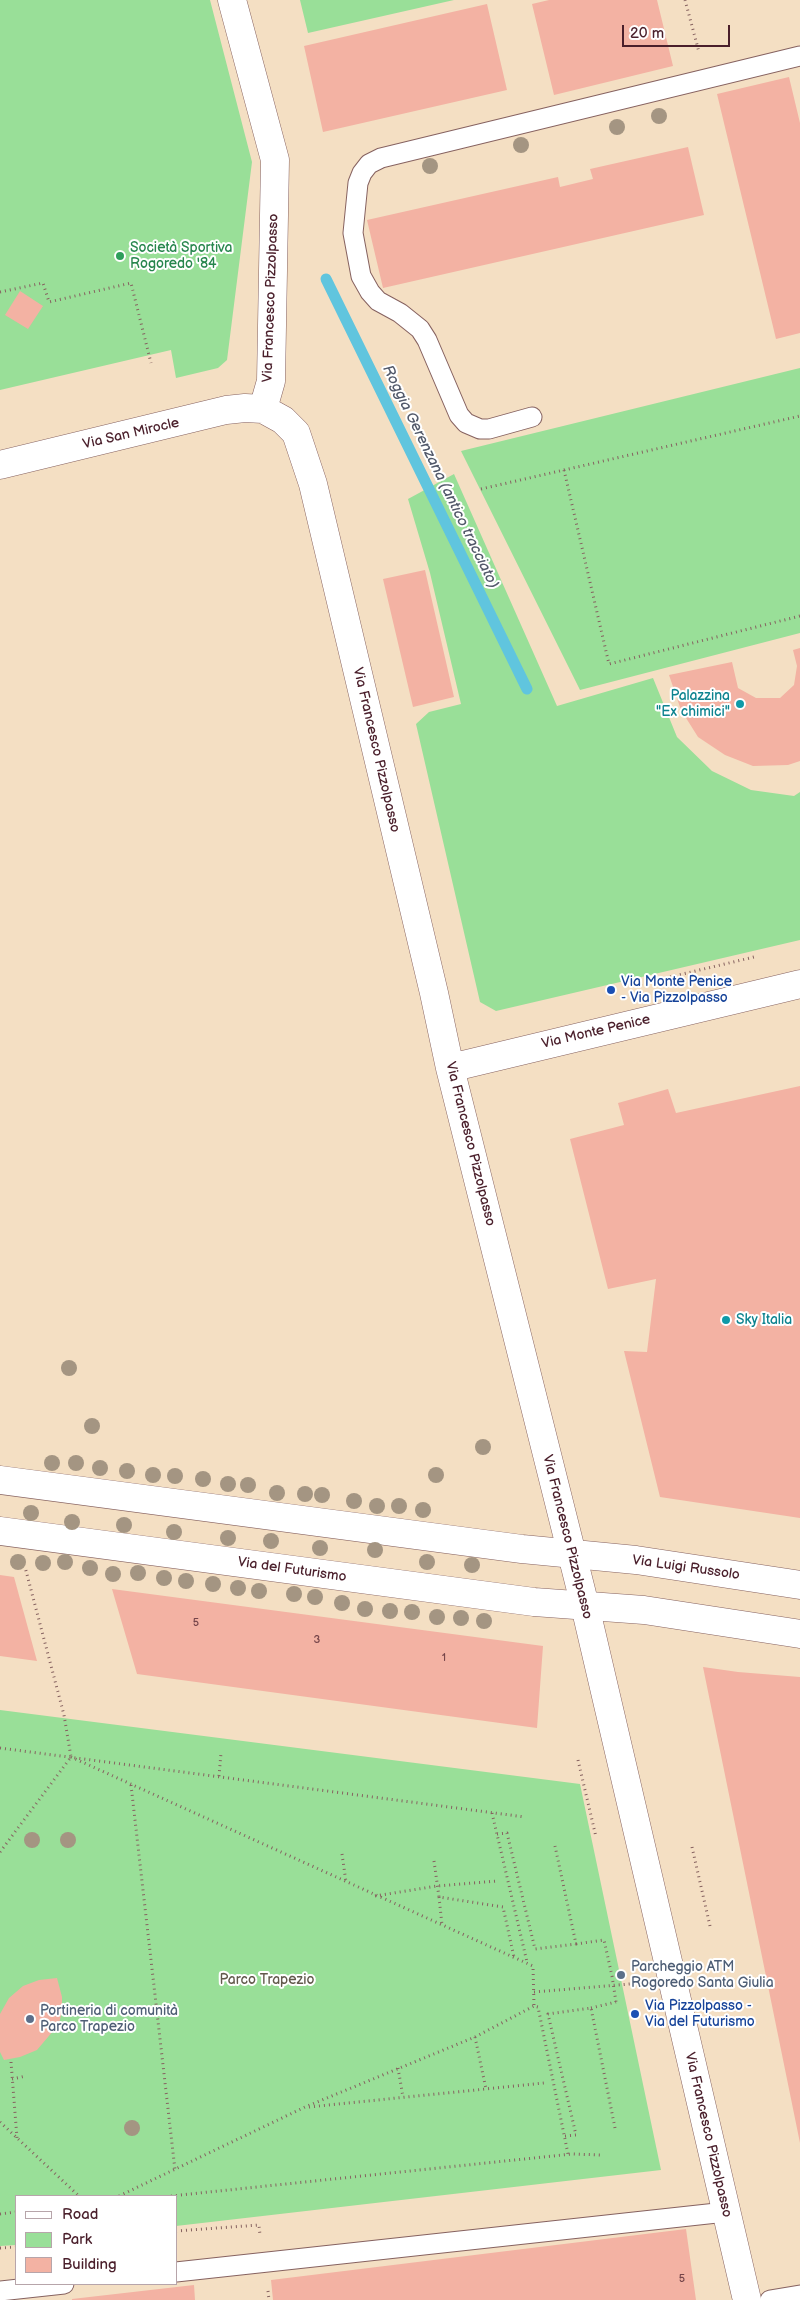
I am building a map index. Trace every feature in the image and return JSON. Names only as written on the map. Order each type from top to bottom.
[{"type":"street","name":"Via Francesco Pizzolpasso","points":[[232,0],[275,160],[271,381],[263,409],[282,420],[296,433],[306,461],[432,983],[450,1068],[585,1606],[747,2300]]},
{"type":"street","name":"Via San Mirocle","points":[[0,465],[226,410],[263,409]]},
{"type":"street","name":"Via Monte Penice","points":[[450,1068],[800,984]]},
{"type":"street","points":[[0,1480],[571,1554]]},
{"type":"street","name":"Via del Futurismo","points":[[0,1531],[534,1602],[585,1606]]},
{"type":"street","name":"Via Luigi Russolo","points":[[571,1554],[636,1560],[800,1585]]},
{"type":"street","points":[[585,1606],[644,1610],[800,1634]]},
{"type":"lane","points":[[532,417],[489,429],[480,429],[466,423],[459,415],[427,340],[420,329],[411,320],[378,301],[370,292],[361,276],[353,232],[358,183],[362,173],[369,164],[382,158],[800,56]]},
{"type":"lane","points":[[178,2272],[726,2212]]},
{"type":"lane","points":[[0,2291],[55,2285]]},
{"type":"lane","points":[[770,2300],[800,2295]]},
{"type":"path","points":[[685,0],[699,52],[708,50]]},
{"type":"path","points":[[0,292],[43,283],[49,302],[132,282],[151,363]]},
{"type":"path","points":[[481,489],[800,416]]},
{"type":"path","points":[[564,470],[609,664],[800,616]]},
{"type":"path","points":[[641,984],[754,957]]},
{"type":"path","points":[[0,1852],[71,1757],[64,1715],[26,1569]]},
{"type":"path","points":[[0,1748],[526,1817]]},
{"type":"path","points":[[219,1776],[221,1753]]},
{"type":"path","points":[[71,1757],[533,1966],[534,2006]]},
{"type":"path","points":[[578,1760],[596,1837]]},
{"type":"path","points":[[131,1785],[175,2170]]},
{"type":"path","points":[[492,1812],[527,1963]]},
{"type":"path","points":[[497,1834],[506,1833],[535,1948],[604,1940],[616,2002],[591,2008],[548,2014],[576,2135],[565,2136]]},
{"type":"path","points":[[555,1846],[576,1944]]},
{"type":"path","points":[[692,1847],[710,1926]]},
{"type":"path","points":[[342,1854],[346,1882]]},
{"type":"path","points":[[434,1861],[442,1925]]},
{"type":"path","points":[[375,1896],[437,1886],[497,1880]]},
{"type":"path","points":[[439,1897],[503,1907],[514,1957]]},
{"type":"path","points":[[534,1992],[630,1984]]},
{"type":"path","points":[[122,2195],[305,2107],[475,2037],[534,2006]]},
{"type":"path","points":[[534,2006],[538,2007],[568,2154]]},
{"type":"path","points":[[591,2008],[615,2128]]},
{"type":"path","points":[[475,2037],[486,2089]]},
{"type":"path","points":[[11,2062],[18,2138]]},
{"type":"path","points":[[398,2068],[403,2098]]},
{"type":"path","points":[[12,2079],[26,2076]]},
{"type":"path","points":[[305,2107],[544,2084]]},
{"type":"path","points":[[0,2122],[78,2195]]},
{"type":"path","points":[[178,2195],[568,2154],[601,2154]]},
{"type":"path","points":[[0,2214],[15,2212]]},
{"type":"path","points":[[178,2231],[259,2225]]},
{"type":"path","points":[[0,2248],[15,2247]]},
{"type":"green space","name":"Società Sportiva Rogoredo '84","points":[[0,0],[210,0],[252,162],[227,360],[218,368],[176,378],[171,350],[0,390]]},
{"type":"green space","points":[[300,0],[454,0],[308,33]]},
{"type":"green space","points":[[800,368],[800,633],[580,690],[461,451]]},
{"type":"green space","points":[[454,474],[557,706],[653,678],[677,737],[712,771],[751,790],[794,796],[800,792],[800,940],[496,1011],[480,1002],[416,724],[429,712],[461,704],[430,573],[408,499]]},
{"type":"green space","name":"Parco Trapezio","points":[[0,1710],[580,1784],[661,2170],[178,2226],[178,2195],[15,2195],[15,2245],[0,2246]]},
{"type":"building","points":[[549,0],[657,0],[673,66],[554,95],[532,4]]},
{"type":"building","points":[[487,4],[507,90],[323,132],[304,46]]},
{"type":"building","points":[[789,77],[800,123],[800,333],[776,339],[717,94]]},
{"type":"building","points":[[688,147],[704,215],[383,288],[367,220],[558,177],[560,187],[593,179],[590,169]]},
{"type":"building","points":[[20,291],[43,306],[28,329],[5,315]]},
{"type":"building","points":[[425,570],[454,697],[413,707],[383,579]]},
{"type":"building","name":"Palazzina \"Ex chimici\"","points":[[800,648],[800,761],[788,765],[753,766],[725,755],[698,737],[681,710],[669,675],[732,662],[738,688],[756,698],[780,698],[794,685],[797,666],[793,650]]},
{"type":"building","name":"Sky Italia","points":[[800,1086],[800,1518],[660,1497],[624,1351],[647,1352],[656,1279],[608,1289],[570,1139],[624,1125],[618,1103],[668,1089],[676,1113]]},
{"type":"building","points":[[0,1575],[14,1577],[37,1661],[0,1656]]},
{"type":"building","points":[[112,1589],[543,1646],[537,1728],[137,1674]]},
{"type":"building","points":[[703,1667],[800,1677],[800,2143]]},
{"type":"building","name":"Portineria di comunità Parco Trapezio","points":[[57,1978],[62,1997],[62,2011],[59,2024],[37,2050],[20,2057],[4,2060],[0,2052],[0,2014],[9,1998],[23,1986],[39,1980]]},
{"type":"building","points":[[686,2229],[696,2300],[273,2300],[271,2280]]},
{"type":"building","points":[[194,2285],[195,2300],[72,2300],[72,2299]]},
{"type":"waterway","name":"Roggia Gerenzana (antico tracciato)","points":[[326,279],[527,689]]},
{"type":"place","name":"Società Sportiva Rogoredo '84","points":[[120,256]]},
{"type":"place","name":"Palazzina \"Ex chimici\"","points":[[740,704]]},
{"type":"place","name":"Via Monte Penice - Via Pizzolpasso","points":[[611,990]]},
{"type":"place","name":"Sky Italia","points":[[726,1320]]},
{"type":"place","name":"Parcheggio ATM Rogoredo Santa Giulia","points":[[621,1975]]},
{"type":"place","name":"Via Pizzolpasso - Via del Futurismo","points":[[635,2014]]},
{"type":"place","name":"Portineria di comunità Parco Trapezio","points":[[30,2019]]}]
